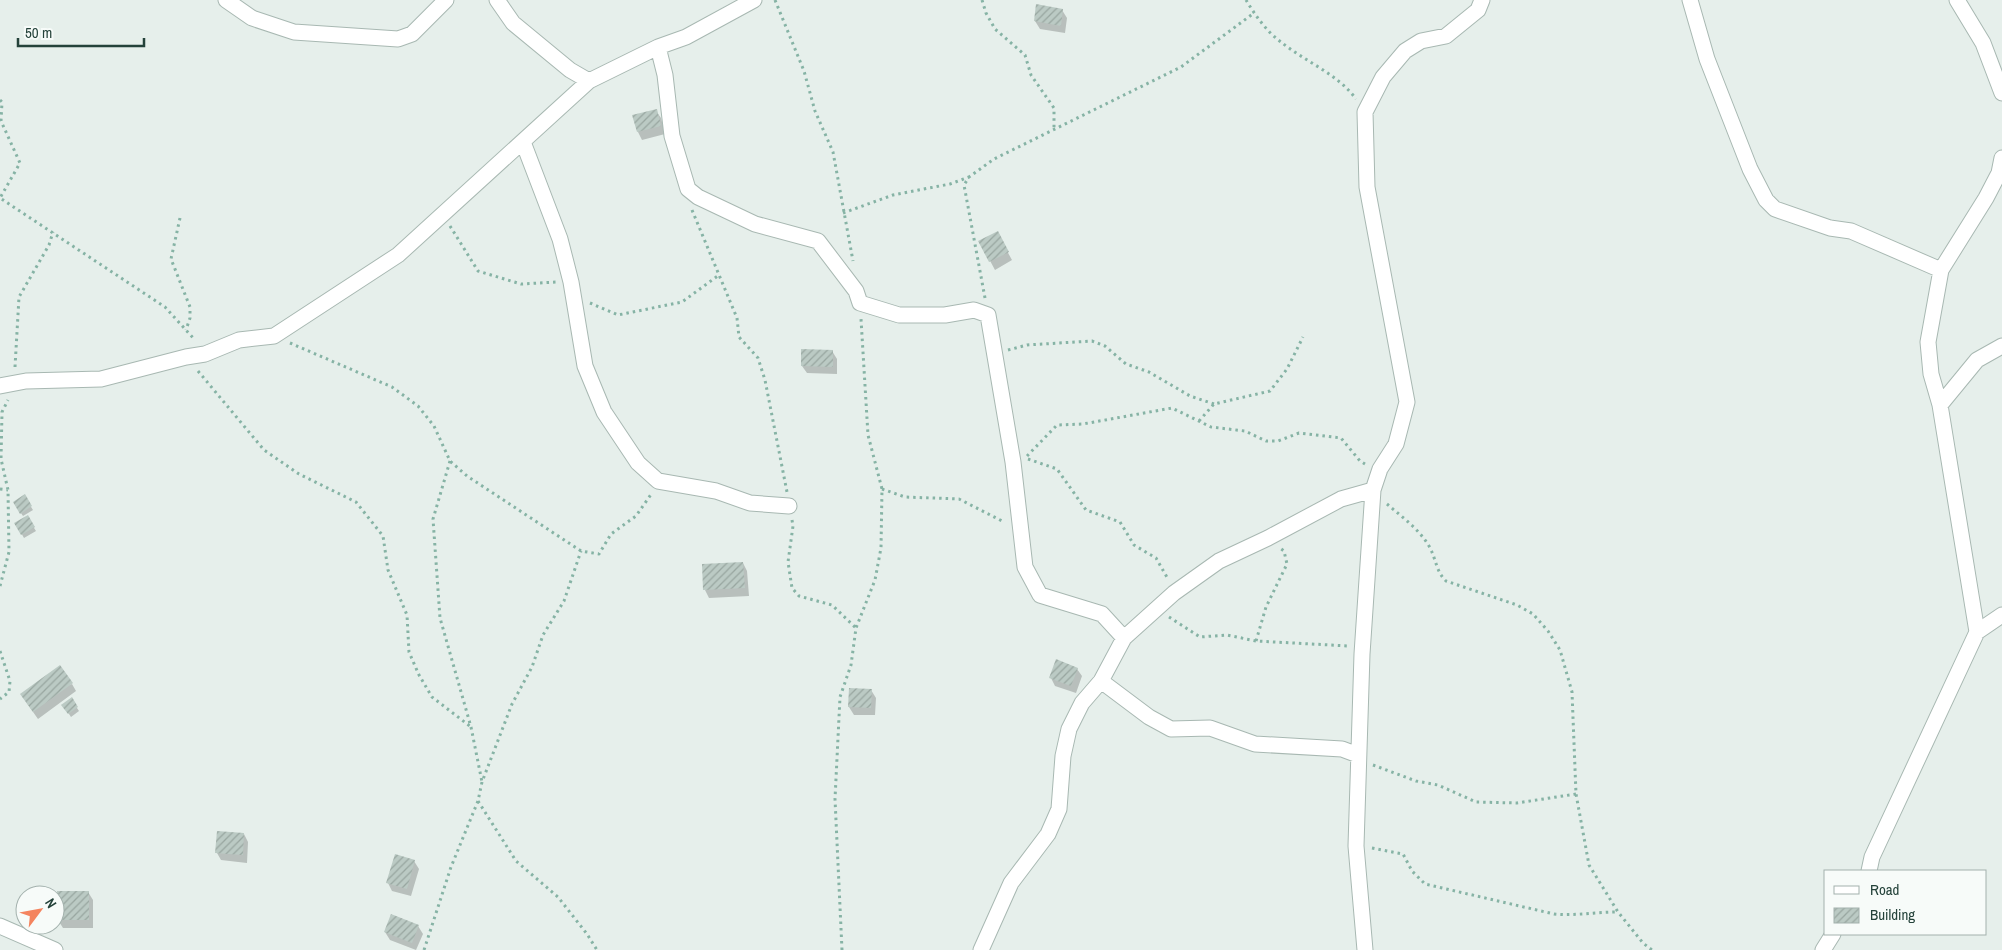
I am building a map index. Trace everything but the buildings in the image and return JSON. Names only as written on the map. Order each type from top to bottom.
[{"type":"street","points":[[226,0],[252,18],[294,32],[398,39],[412,34],[446,0]]},
{"type":"street","points":[[497,0],[513,23],[570,70],[589,81]]},
{"type":"street","points":[[7,385],[26,381],[101,379],[186,357],[205,354],[238,340],[274,336],[398,255],[589,81],[658,47],[686,36],[754,0]]},
{"type":"street","points":[[1365,950],[1356,846],[1362,654],[1373,490],[1380,469],[1396,444],[1407,402],[1367,187],[1365,112],[1383,77],[1405,51],[1421,41],[1446,36],[1478,10],[1482,0]]},
{"type":"street","points":[[1690,0],[1707,59],[1750,169],[1766,200],[1776,209],[1830,228],[1851,231],[1941,270]]},
{"type":"street","points":[[1957,0],[1983,44],[2002,93]]},
{"type":"street","points":[[658,47],[665,75],[672,136],[688,189],[698,197],[755,224],[818,241],[856,291],[860,303],[899,315],[946,315],[974,310],[988,315],[996,354],[1022,532],[1025,567],[1040,595],[1102,614],[1124,638]]},
{"type":"street","points":[[523,142],[560,239],[585,366],[604,412],[638,464],[658,481],[716,491],[750,503],[789,506]]},
{"type":"street","points":[[1977,632],[1940,405],[1931,374],[1928,342],[1941,270],[1986,198],[1999,172],[2002,158]]},
{"type":"street","points":[[1940,405],[1977,360],[2002,346]]},
{"type":"street","points":[[981,950],[1011,882],[1048,834],[1059,809],[1063,756],[1069,729],[1082,703],[1101,681],[1124,638],[1174,593],[1219,561],[1268,538],[1341,499],[1373,490]]},
{"type":"street","points":[[1869,870],[1872,857],[1977,632],[2002,616]]},
{"type":"street","points":[[1101,681],[1149,717],[1172,728],[1210,728],[1255,744],[1342,749],[1358,758]]},
{"type":"street","points":[[0,926],[55,950]]},
{"type":"street","points":[[1823,950],[1833,935]]},
{"type":"path","points":[[775,0],[804,71],[815,111],[833,152],[854,265]]},
{"type":"path","points":[[982,0],[986,13],[995,29],[1025,55],[1031,75],[1054,108],[1054,130]]},
{"type":"path","points":[[1246,0],[1254,13],[1280,42],[1321,68],[1352,94],[1365,112]]},
{"type":"path","points":[[843,213],[893,195],[950,184],[969,177],[994,159],[1181,67],[1254,13]]},
{"type":"path","points":[[0,100],[2,102],[1,121],[20,163],[0,198],[164,307],[205,354]]},
{"type":"path","points":[[969,177],[964,185],[988,315]]},
{"type":"path","points":[[688,189],[694,216],[737,318],[739,337],[758,358],[763,373],[793,526],[788,562],[792,588],[799,596],[832,605],[856,628]]},
{"type":"path","points":[[441,217],[452,227],[478,271],[521,284],[571,288],[618,316],[682,302],[719,275]]},
{"type":"path","points":[[180,218],[172,260],[190,307],[190,318],[186,330]]},
{"type":"path","points":[[0,586],[9,552],[8,490],[1,459],[2,412],[19,297],[49,245],[53,232]]},
{"type":"path","points":[[842,950],[835,790],[840,697],[851,665],[856,628],[875,580],[881,548],[882,489],[868,435],[860,303]]},
{"type":"path","points":[[274,336],[392,387],[418,406],[434,426],[450,461],[467,476],[581,551],[599,554],[611,534],[636,516],[648,501],[658,481]]},
{"type":"path","points":[[996,354],[1028,345],[1092,342],[1105,346],[1126,364],[1149,372],[1190,396],[1214,404],[1270,391],[1287,369],[1303,337]]},
{"type":"path","points":[[186,357],[264,450],[299,474],[356,502],[383,536],[388,570],[407,615],[409,652],[419,675],[432,697],[471,727]]},
{"type":"path","points":[[1199,421],[1214,404]]},
{"type":"path","points":[[1174,593],[1156,558],[1134,545],[1120,522],[1086,510],[1057,468],[1024,458],[1057,425],[1083,424],[1172,408],[1211,427],[1245,431],[1266,441],[1278,441],[1299,433],[1341,438],[1360,462],[1380,469]]},
{"type":"path","points":[[450,461],[433,519],[440,618],[471,727],[482,782]]},
{"type":"path","points":[[0,489],[8,490]]},
{"type":"path","points":[[882,489],[905,497],[959,499],[989,513],[1022,532]]},
{"type":"path","points":[[1373,490],[1416,529],[1430,547],[1441,576],[1446,581],[1517,605],[1533,614],[1548,631],[1560,650],[1572,692],[1576,794],[1589,865],[1618,912],[1643,943],[1652,950]]},
{"type":"path","points":[[1256,641],[1266,607],[1287,564],[1284,551],[1268,538]]},
{"type":"path","points":[[424,950],[450,867],[478,801],[482,782],[512,704],[532,667],[544,635],[564,601],[581,551]]},
{"type":"path","points":[[1155,609],[1200,637],[1227,635],[1256,641],[1353,647],[1362,654]]},
{"type":"path","points":[[0,651],[10,681],[9,692],[0,699]]},
{"type":"path","points":[[1358,758],[1416,781],[1438,784],[1476,802],[1517,802],[1576,794]]},
{"type":"path","points":[[478,801],[516,861],[558,898],[587,934],[597,950]]},
{"type":"path","points":[[1356,846],[1403,854],[1412,871],[1425,884],[1554,914],[1572,916],[1590,912],[1618,912]]},
{"type":"path","points":[[1643,943],[1646,950]]}]
